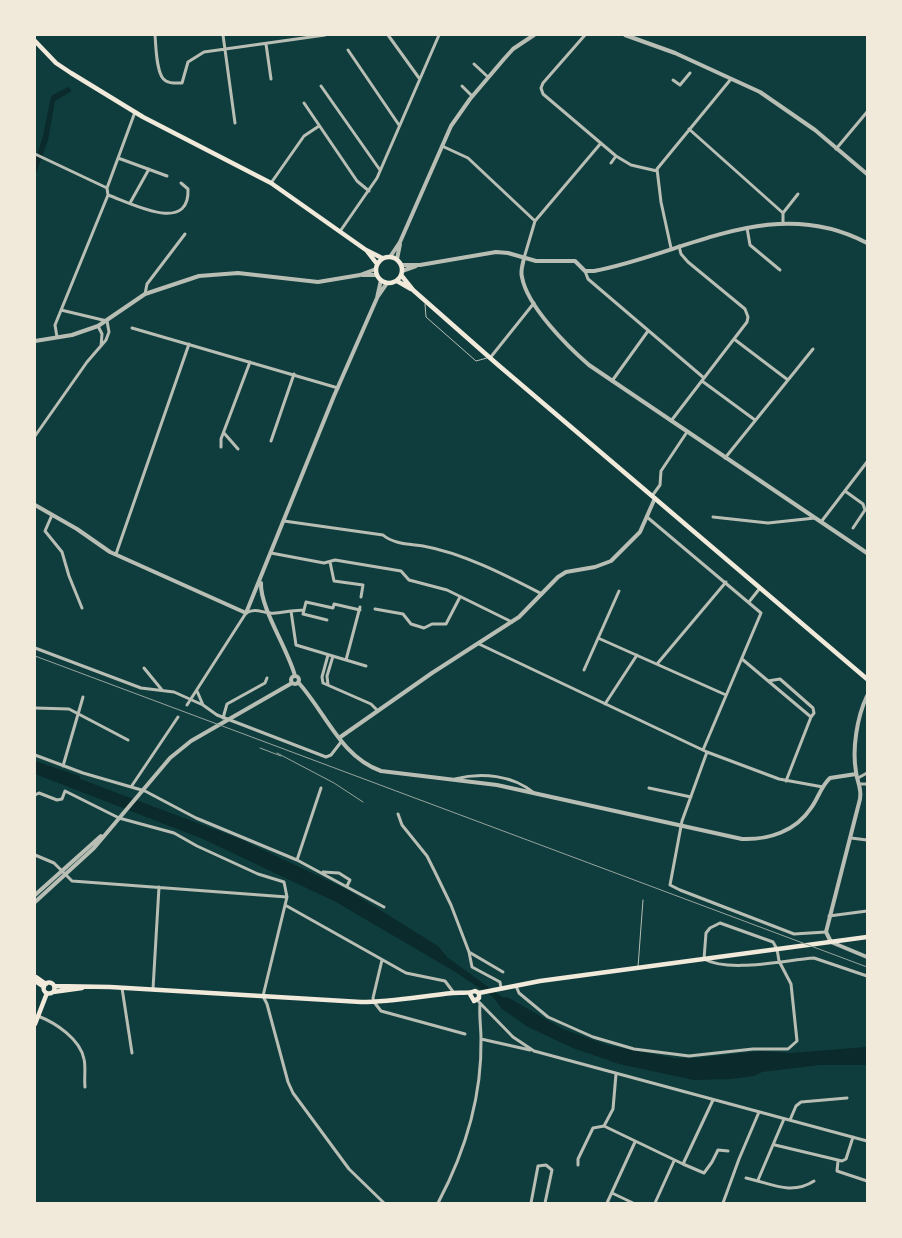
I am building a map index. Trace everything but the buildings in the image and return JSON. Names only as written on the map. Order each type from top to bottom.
[{"type":"main road","points":[[35,41],[61,67],[135,112],[271,183],[341,230],[366,250],[382,258],[390,257],[397,259],[401,265],[402,273],[413,290]]},
{"type":"main road","points":[[366,250],[377,267]]},
{"type":"main road","points":[[382,258],[377,267],[377,275],[381,280],[388,283],[397,280],[402,273]]},
{"type":"main road","points":[[397,280],[413,290],[490,358],[867,679]]},
{"type":"main road","points":[[45,985],[50,983],[54,986],[153,989],[374,1002],[454,993],[470,994],[474,991],[481,992],[638,968],[865,938]]},
{"type":"main road","points":[[35,1024],[47,994],[45,985],[36,979]]},
{"type":"main road","points":[[53,992],[54,986]]},
{"type":"main road","points":[[47,994],[88,987]]},
{"type":"main road","points":[[470,994],[472,1000],[478,1002],[481,992]]},
{"type":"street","points":[[155,35],[161,77],[170,83],[182,83],[186,68],[192,58],[204,52],[325,35]]},
{"type":"street","points":[[223,35],[235,123]]},
{"type":"street","points":[[388,35],[420,79]]},
{"type":"street","points":[[341,230],[369,191],[380,170],[439,35]]},
{"type":"street","points":[[390,257],[400,242],[451,126],[472,96],[513,49],[534,35]]},
{"type":"street","points":[[585,35],[541,88],[545,97],[616,156],[631,165],[657,171]]},
{"type":"street","points":[[625,35],[666,50],[760,92],[792,113],[867,174]]},
{"type":"street","points":[[266,44],[271,79]]},
{"type":"street","points":[[348,50],[400,125]]},
{"type":"street","points":[[474,64],[488,77]]},
{"type":"street","points":[[673,80],[680,85],[690,73]]},
{"type":"street","points":[[671,248],[657,171],[660,164],[731,79]]},
{"type":"street","points":[[321,86],[380,170]]},
{"type":"street","points":[[462,86],[472,96]]},
{"type":"street","points":[[304,103],[357,181],[369,191]]},
{"type":"street","points":[[57,337],[56,325],[61,310],[108,195],[107,188],[135,112]]},
{"type":"street","points":[[836,148],[867,112]]},
{"type":"street","points":[[271,183],[304,136],[319,126]]},
{"type":"street","points":[[689,129],[783,212]]},
{"type":"street","points":[[601,143],[535,221],[524,258],[522,277],[534,303],[555,332],[575,353],[612,381],[867,553]]},
{"type":"street","points":[[442,146],[468,158],[535,221]]},
{"type":"street","points":[[35,154],[107,188]]},
{"type":"street","points":[[611,163],[616,156]]},
{"type":"street","points":[[118,158],[167,176]]},
{"type":"street","points":[[130,203],[149,169]]},
{"type":"street","points":[[108,195],[162,214],[175,214],[181,211],[188,201],[188,189],[181,183]]},
{"type":"street","points":[[783,223],[783,212],[798,194]]},
{"type":"street","points":[[585,271],[609,268],[724,232],[783,223],[827,228],[867,243]]},
{"type":"street","points":[[748,228],[750,245],[780,270]]},
{"type":"street","points":[[145,294],[147,284],[185,234]]},
{"type":"street","points":[[397,259],[400,242]]},
{"type":"street","points":[[671,421],[747,322],[748,313],[688,262],[681,254],[679,245]]},
{"type":"street","points":[[401,265],[420,265],[496,252],[545,261],[575,261],[585,271],[588,279],[703,380],[756,420]]},
{"type":"street","points":[[402,273],[420,265]]},
{"type":"street","points":[[360,275],[377,267]]},
{"type":"street","points":[[35,341],[98,326],[145,294],[174,282],[225,272],[310,282],[360,275],[377,275]]},
{"type":"street","points":[[187,705],[246,613],[377,298],[381,280]]},
{"type":"street","points":[[377,298],[388,283]]},
{"type":"street","points":[[490,358],[534,303]]},
{"type":"street","points":[[61,310],[108,321]]},
{"type":"street","points":[[35,436],[86,362],[101,347],[109,332],[108,321]]},
{"type":"street","points":[[98,326],[102,334],[101,347]]},
{"type":"street","points":[[132,328],[338,388]]},
{"type":"street","points":[[612,381],[648,331]]},
{"type":"street","points":[[734,339],[788,380]]},
{"type":"street","points":[[116,554],[189,344]]},
{"type":"street","points":[[725,458],[813,349]]},
{"type":"street","points":[[221,447],[224,432],[250,362]]},
{"type":"street","points":[[271,441],[294,374]]},
{"type":"street","points":[[224,432],[238,449]]},
{"type":"street","points":[[35,648],[140,688],[162,691],[191,699],[222,718],[326,757],[331,755],[340,740],[378,711],[432,673],[513,622],[566,572],[595,567],[611,561],[637,536],[660,485],[661,471],[687,432]]},
{"type":"street","points":[[821,522],[867,462]]},
{"type":"street","points":[[845,491],[863,504],[865,510],[853,528]]},
{"type":"street","points":[[35,505],[116,554],[246,613],[256,610],[269,613],[304,610]]},
{"type":"street","points":[[52,514],[45,531],[62,552],[82,608]]},
{"type":"street","points":[[713,516],[768,524],[815,518]]},
{"type":"street","points":[[647,517],[726,582],[762,616],[702,750]]},
{"type":"street","points":[[284,521],[383,535],[389,540],[424,546],[497,572],[542,594]]},
{"type":"street","points":[[271,553],[324,563],[334,560],[401,571],[409,580],[441,588],[513,622]]},
{"type":"street","points":[[330,562],[334,581],[363,586],[361,597]]},
{"type":"street","points":[[261,580],[263,598],[290,658],[295,676],[299,679],[298,682],[340,740],[360,760],[381,771],[497,785],[742,839],[770,837],[788,830],[812,808],[823,787],[833,777],[857,776],[867,773]]},
{"type":"street","points":[[657,664],[726,582]]},
{"type":"street","points":[[749,602],[760,588]]},
{"type":"street","points":[[584,670],[619,591]]},
{"type":"street","points":[[375,609],[403,614],[411,624],[424,628],[432,624],[446,624],[460,597]]},
{"type":"street","points":[[327,620],[303,614],[306,602],[333,608],[334,604],[360,609],[346,660]]},
{"type":"street","points":[[291,611],[296,645],[366,666]]},
{"type":"street","points":[[598,638],[726,695]]},
{"type":"street","points":[[479,644],[702,750],[786,780],[823,787]]},
{"type":"street","points":[[328,655],[322,681],[328,686],[371,704],[378,711]]},
{"type":"street","points":[[606,704],[637,655]]},
{"type":"street","points":[[328,686],[327,676],[333,656]]},
{"type":"street","points":[[742,659],[811,717]]},
{"type":"street","points":[[144,668],[162,691]]},
{"type":"street","points":[[292,682],[291,679],[295,676]]},
{"type":"street","points":[[222,718],[227,704],[265,683],[267,678]]},
{"type":"street","points":[[768,681],[780,679],[813,708],[814,713],[786,780]]},
{"type":"street","points":[[35,902],[94,848],[141,791],[176,753],[212,729],[292,682],[298,682]]},
{"type":"street","points":[[197,690],[203,705]]},
{"type":"street","points":[[867,696],[856,735],[857,776],[861,796],[826,932],[829,940],[867,957]]},
{"type":"street","points":[[63,766],[83,697]]},
{"type":"street","points":[[35,708],[69,709],[128,740]]},
{"type":"street","points":[[131,787],[178,718]]},
{"type":"street","points":[[707,752],[682,825],[670,884],[680,890],[794,934],[826,932]]},
{"type":"street","points":[[35,755],[141,791],[196,818],[297,860],[384,907]]},
{"type":"street","points":[[450,780],[472,777],[506,778],[519,783],[534,793]]},
{"type":"street","points":[[860,784],[867,784]]},
{"type":"street","points":[[297,860],[321,788]]},
{"type":"street","points":[[649,788],[691,797]]},
{"type":"street","points":[[35,795],[39,793],[58,800],[62,799],[65,791],[119,818],[174,833],[197,846],[258,874],[284,882],[287,889],[287,897],[263,996],[293,1093],[349,1169],[384,1203]]},
{"type":"street","points":[[398,814],[402,825],[426,856],[452,906],[469,952],[472,967],[500,982],[501,988]]},
{"type":"street","points":[[35,895],[108,830]]},
{"type":"street","points":[[851,838],[867,840]]},
{"type":"street","points":[[35,856],[49,860],[72,881],[287,897]]},
{"type":"street","points":[[320,872],[343,875],[350,880],[346,886]]},
{"type":"street","points":[[153,989],[159,887]]},
{"type":"street","points":[[284,905],[382,960],[413,975],[441,979],[449,985],[454,993]]},
{"type":"street","points":[[829,916],[867,911]]},
{"type":"street","points":[[516,986],[519,993],[548,1017],[593,1037],[634,1049],[689,1056],[792,1047],[797,1041],[791,984],[779,961],[776,946],[770,939],[720,923],[710,928],[706,933],[704,959],[712,963],[741,964],[779,961],[819,959],[867,976]]},
{"type":"street","points":[[469,952],[503,972]]},
{"type":"street","points":[[382,960],[374,1002],[381,1011],[465,1034]]},
{"type":"street","points":[[122,988],[132,1053]]},
{"type":"street","points":[[438,1203],[469,1130],[475,1106],[481,1039],[478,1002]]},
{"type":"street","points":[[478,1002],[513,1037],[534,1051]]},
{"type":"street","points":[[38,1016],[67,1033],[75,1043],[84,1058],[84,1087]]},
{"type":"street","points":[[481,1039],[534,1051],[867,1141]]},
{"type":"street","points":[[604,1126],[613,1109],[616,1074]]},
{"type":"street","points":[[790,1120],[796,1106],[801,1102],[847,1098]]},
{"type":"street","points":[[683,1164],[713,1100]]},
{"type":"street","points":[[723,1203],[759,1112]]},
{"type":"street","points":[[758,1180],[784,1119]]},
{"type":"street","points":[[578,1166],[578,1159],[593,1128],[604,1126],[674,1161],[704,1173],[718,1150],[728,1151]]},
{"type":"street","points":[[774,1144],[838,1161],[846,1159],[853,1138]]},
{"type":"street","points":[[607,1203],[635,1142]]},
{"type":"street","points":[[654,1203],[674,1161]]},
{"type":"street","points":[[838,1161],[837,1171],[867,1181]]},
{"type":"street","points":[[531,1203],[538,1166],[546,1165],[552,1170],[545,1203]]},
{"type":"street","points":[[746,1178],[758,1180],[786,1190],[806,1186],[814,1181]]},
{"type":"street","points":[[612,1193],[633,1203]]},
{"type":"lane","points":[[424,300],[426,317],[476,360],[490,358]]},
{"type":"lane","points":[[638,968],[643,900]]},
{"type":"water","points":[[68,87],[72,91],[55,101],[48,140],[35,176],[35,161],[43,136],[51,96]]},
{"type":"water","points":[[35,761],[80,776],[80,779],[240,839],[348,890],[438,946],[447,957],[502,997],[509,998],[563,1029],[607,1045],[674,1058],[696,1058],[761,1051],[790,1053],[867,1047],[867,1065],[820,1065],[762,1072],[754,1076],[731,1079],[694,1080],[619,1064],[573,1048],[528,1027],[502,1009],[493,997],[452,970],[336,902],[203,839],[35,774]]},
{"type":"railway","points":[[35,656],[867,967]]},
{"type":"railway","points":[[260,748],[281,756]]},
{"type":"railway","points":[[277,753],[334,783],[363,802]]}]
